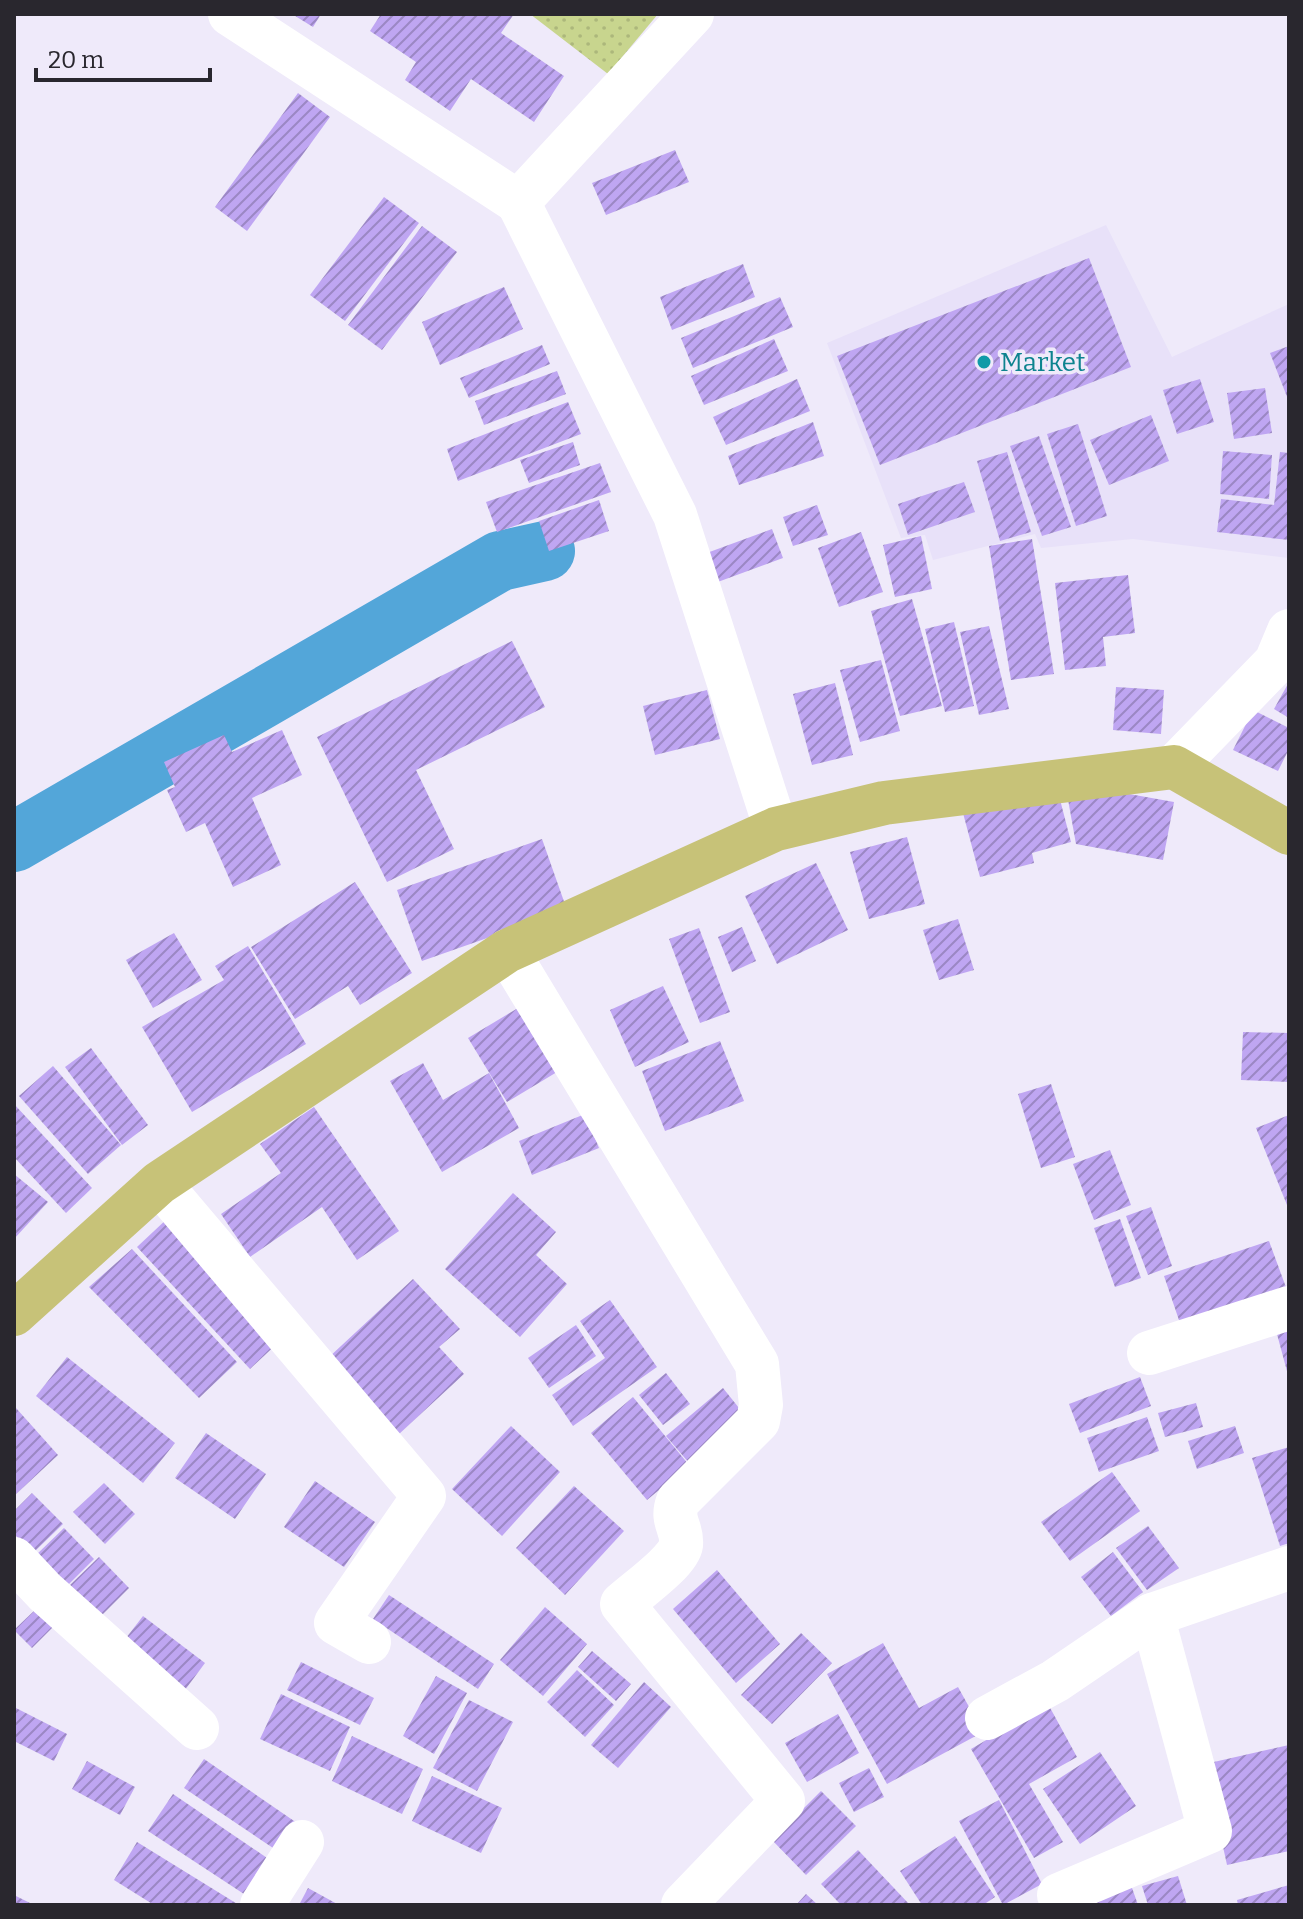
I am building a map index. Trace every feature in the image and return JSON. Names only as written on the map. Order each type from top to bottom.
[{"type":"main road","points":[[14,1314],[159,1183],[507,951],[776,829],[884,803],[1174,767],[1289,833]]},
{"type":"street","points":[[230,14],[518,202],[675,515],[776,829]]},
{"type":"street","points":[[518,202],[692,14]]},
{"type":"street","points":[[1174,767],[1276,662],[1289,631]]},
{"type":"street","points":[[507,951],[757,1364],[761,1405],[758,1421],[678,1501],[673,1513],[682,1542],[679,1554],[622,1604],[783,1801],[683,1905]]},
{"type":"street","points":[[159,1183],[424,1496],[336,1623],[369,1642]]},
{"type":"street","points":[[1149,1353],[1289,1308]]},
{"type":"street","points":[[14,1559],[45,1592],[197,1728]]},
{"type":"street","points":[[987,1718],[1055,1681],[1152,1615],[1289,1568]]},
{"type":"street","points":[[1059,1895],[1210,1831],[1152,1615]]},
{"type":"street","points":[[262,1905],[302,1842]]},
{"type":"shaded area","points":[[1106,225],[1172,357],[1289,304],[1289,558],[1133,539],[1041,548],[1035,534],[933,560],[925,535],[901,538],[827,343]]},
{"type":"green space","points":[[530,14],[658,14],[608,74]]},
{"type":"building","points":[[292,14],[321,14],[313,27]]},
{"type":"building","points":[[381,14],[514,14],[501,33],[564,76],[534,122],[471,79],[450,111],[405,80],[416,62],[370,31]]},
{"type":"building","points":[[298,93],[330,117],[247,231],[215,207]]},
{"type":"building","points":[[675,150],[689,182],[606,215],[592,183]]},
{"type":"building","points":[[384,197],[419,223],[345,321],[310,295]]},
{"type":"building","points":[[422,226],[457,252],[382,350],[348,325]]},
{"type":"building","name":"Market","points":[[1089,258],[1131,367],[880,465],[837,356]]},
{"type":"building","points":[[743,264],[755,297],[672,330],[660,297]]},
{"type":"building","points":[[504,287],[523,329],[440,365],[422,322]]},
{"type":"building","points":[[780,297],[793,327],[693,368],[681,338]]},
{"type":"building","points":[[774,339],[788,371],[704,405],[691,376]]},
{"type":"building","points":[[542,345],[550,364],[469,398],[460,378]]},
{"type":"building","points":[[1289,346],[1289,402],[1270,353]]},
{"type":"building","points":[[557,371],[566,394],[484,425],[475,401]]},
{"type":"building","points":[[797,379],[810,411],[726,445],[713,417]]},
{"type":"building","points":[[1200,379],[1214,422],[1177,434],[1163,390]]},
{"type":"building","points":[[1265,388],[1272,433],[1234,439],[1227,393]]},
{"type":"building","points":[[568,402],[581,434],[458,481],[447,449]]},
{"type":"building","name":"Market","points":[[1151,415],[1169,461],[1109,485],[1090,440]]},
{"type":"building","points":[[813,422],[824,456],[739,485],[728,456]]},
{"type":"building","name":"Market","points":[[1078,424],[1107,516],[1076,526],[1047,434]]},
{"type":"building","name":"Market","points":[[1039,436],[1071,527],[1042,536],[1010,446]]},
{"type":"building","points":[[573,442],[580,465],[529,483],[520,460]]},
{"type":"building","points":[[1223,451],[1272,455],[1269,499],[1220,494]]},
{"type":"building","name":"Market","points":[[1007,452],[1031,532],[1000,541],[977,461]]},
{"type":"building","points":[[1280,452],[1289,453],[1289,540],[1217,532],[1221,499],[1274,505]]},
{"type":"building","points":[[600,463],[611,492],[497,532],[486,502]]},
{"type":"building","points":[[964,482],[975,512],[908,535],[898,504]]},
{"type":"building","points":[[599,500],[609,531],[549,551],[539,521]]},
{"type":"building","points":[[817,505],[828,535],[793,546],[783,517]]},
{"type":"building","points":[[772,529],[783,558],[715,583],[704,554]]},
{"type":"building","points":[[861,532],[883,592],[839,607],[818,548]]},
{"type":"building","points":[[921,536],[932,589],[895,597],[883,545]]},
{"type":"building","points":[[1032,539],[1054,674],[1011,680],[989,546]]},
{"type":"building","points":[[1128,575],[1135,633],[1103,637],[1106,666],[1065,670],[1055,583]]},
{"type":"building","points":[[912,599],[942,706],[900,716],[871,611]]},
{"type":"building","points":[[954,622],[974,706],[945,712],[925,629]]},
{"type":"building","points":[[989,626],[1009,709],[979,715],[960,632]]},
{"type":"building","points":[[512,641],[545,707],[416,770],[454,849],[387,882],[317,737]]},
{"type":"building","points":[[881,660],[900,731],[860,742],[840,670]]},
{"type":"building","points":[[1289,682],[1289,718],[1274,709]]},
{"type":"building","points":[[835,683],[853,755],[812,765],[793,694]]},
{"type":"building","points":[[1116,687],[1164,690],[1161,734],[1113,730]]},
{"type":"building","points":[[707,690],[720,739],[655,755],[643,706]]},
{"type":"building","points":[[1253,710],[1289,728],[1289,749],[1278,771],[1233,750]]},
{"type":"building","points":[[282,730],[302,775],[252,798],[281,865],[233,887],[205,823],[186,832],[167,790],[175,787],[164,762],[224,735],[232,752]]},
{"type":"building","points":[[1057,788],[1071,842],[1032,853],[1034,863],[980,877],[963,813]]},
{"type":"building","points":[[1101,789],[1174,802],[1163,860],[1076,844],[1067,794]]},
{"type":"building","points":[[907,837],[925,904],[869,919],[850,852]]},
{"type":"building","points":[[542,839],[567,910],[422,961],[397,890]]},
{"type":"building","points":[[816,863],[848,930],[777,964],[745,896]]},
{"type":"building","points":[[355,882],[412,973],[360,1005],[348,986],[295,1019],[251,947]]},
{"type":"building","points":[[958,919],[974,970],[939,980],[923,930]]},
{"type":"building","points":[[742,927],[756,961],[732,972],[718,937]]},
{"type":"building","points":[[699,928],[730,1012],[700,1023],[669,939]]},
{"type":"building","points":[[174,933],[202,980],[153,1008],[126,960]]},
{"type":"building","points":[[248,946],[306,1044],[192,1112],[142,1027],[224,980],[215,966]]},
{"type":"building","points":[[663,986],[689,1042],[635,1067],[610,1010]]},
{"type":"building","points":[[523,1005],[562,1069],[507,1102],[468,1038]]},
{"type":"building","points":[[1243,1032],[1289,1033],[1289,1082],[1241,1080]]},
{"type":"building","points":[[720,1041],[744,1101],[665,1131],[642,1071]]},
{"type":"building","points":[[91,1048],[148,1125],[122,1145],[65,1067]]},
{"type":"building","points":[[423,1063],[443,1100],[489,1073],[519,1128],[442,1172],[390,1081]]},
{"type":"building","points":[[53,1066],[121,1145],[88,1174],[19,1096]]},
{"type":"building","points":[[1051,1084],[1075,1157],[1041,1168],[1018,1094]]},
{"type":"building","points":[[14,1104],[92,1188],[66,1213],[14,1157]]},
{"type":"building","points":[[314,1107],[399,1231],[357,1260],[322,1207],[250,1257],[221,1214],[281,1173],[260,1144]]},
{"type":"building","points":[[585,1114],[599,1148],[532,1175],[519,1141]]},
{"type":"building","points":[[1289,1115],[1289,1210],[1256,1128]]},
{"type":"building","points":[[1110,1150],[1131,1205],[1094,1220],[1073,1164]]},
{"type":"building","points":[[14,1174],[48,1202],[14,1239]]},
{"type":"building","points":[[513,1193],[556,1232],[536,1255],[567,1284],[520,1337],[445,1269]]},
{"type":"building","points":[[1151,1207],[1172,1266],[1148,1275],[1126,1216]]},
{"type":"building","points":[[170,1216],[283,1338],[250,1369],[137,1247]]},
{"type":"building","points":[[1120,1219],[1141,1278],[1115,1287],[1094,1228]]},
{"type":"building","points":[[1269,1241],[1287,1290],[1181,1326],[1164,1276]]},
{"type":"building","points":[[132,1249],[237,1362],[199,1398],[89,1287]]},
{"type":"building","points":[[413,1279],[460,1329],[439,1347],[464,1374],[398,1435],[327,1359]]},
{"type":"building","points":[[610,1300],[657,1367],[573,1426],[552,1395],[605,1358],[580,1321]]},
{"type":"building","points":[[1289,1319],[1289,1374],[1288,1375],[1274,1323]]},
{"type":"building","points":[[576,1325],[596,1356],[549,1388],[528,1358]]},
{"type":"building","points":[[67,1357],[175,1443],[143,1483],[36,1396]]},
{"type":"building","points":[[666,1373],[690,1404],[663,1425],[639,1395]]},
{"type":"building","points":[[1140,1377],[1151,1406],[1080,1433],[1069,1404]]},
{"type":"building","points":[[723,1388],[751,1423],[695,1470],[666,1436]]},
{"type":"building","points":[[633,1397],[689,1465],[647,1500],[591,1433]]},
{"type":"building","points":[[1196,1403],[1203,1427],[1165,1437],[1158,1413]]},
{"type":"building","points":[[16,1408],[58,1455],[14,1496],[14,1410]]},
{"type":"building","points":[[1147,1417],[1159,1451],[1099,1472],[1087,1438]]},
{"type":"building","points":[[511,1426],[560,1472],[502,1536],[452,1489]]},
{"type":"building","points":[[1235,1426],[1244,1453],[1197,1469],[1188,1441]]},
{"type":"building","points":[[206,1433],[266,1474],[235,1519],[175,1478]]},
{"type":"building","points":[[1289,1447],[1289,1543],[1280,1546],[1252,1458]]},
{"type":"building","points":[[1112,1472],[1140,1511],[1070,1561],[1041,1522]]},
{"type":"building","points":[[315,1481],[375,1522],[344,1567],[284,1527]]},
{"type":"building","points":[[104,1483],[135,1514],[105,1544],[73,1512]]},
{"type":"building","points":[[574,1486],[624,1531],[565,1595],[516,1548]]},
{"type":"building","points":[[32,1493],[63,1524],[33,1553],[14,1534],[14,1511]]},
{"type":"building","points":[[1148,1526],[1179,1568],[1147,1590],[1116,1548]]},
{"type":"building","points":[[64,1528],[94,1559],[65,1588],[34,1557]]},
{"type":"building","points":[[1113,1552],[1143,1592],[1111,1616],[1081,1577]]},
{"type":"building","points":[[99,1557],[129,1588],[99,1618],[69,1586]]},
{"type":"building","points":[[717,1570],[780,1644],[736,1683],[673,1609]]},
{"type":"building","points":[[389,1595],[494,1664],[478,1689],[373,1619]]},
{"type":"building","points":[[545,1607],[587,1644],[543,1696],[500,1660]]},
{"type":"building","points":[[36,1609],[54,1626],[32,1648],[14,1630]]},
{"type":"building","points":[[143,1616],[205,1663],[179,1698],[116,1651]]},
{"type":"building","points":[[801,1633],[832,1663],[772,1724],[741,1695]]},
{"type":"building","points":[[883,1643],[919,1708],[958,1687],[983,1732],[887,1784],[827,1674]]},
{"type":"building","points":[[592,1651],[631,1684],[616,1701],[578,1667]]},
{"type":"building","points":[[301,1662],[374,1698],[360,1725],[287,1690]]},
{"type":"building","points":[[577,1670],[614,1705],[585,1737],[547,1702]]},
{"type":"building","points":[[436,1676],[467,1693],[434,1754],[403,1736]]},
{"type":"building","points":[[644,1682],[671,1707],[618,1768],[591,1745]]},
{"type":"building","points":[[281,1694],[350,1727],[330,1771],[260,1739]]},
{"type":"building","points":[[469,1700],[513,1722],[477,1791],[433,1768]]},
{"type":"building","points":[[1048,1704],[1077,1757],[1029,1784],[1063,1842],[1034,1858],[971,1749]]},
{"type":"building","points":[[14,1707],[67,1734],[54,1761],[14,1741]]},
{"type":"building","points":[[838,1714],[859,1753],[807,1782],[785,1743]]},
{"type":"building","points":[[352,1736],[423,1769],[402,1814],[332,1781]]},
{"type":"building","points":[[1289,1745],[1289,1851],[1227,1865],[1205,1764]]},
{"type":"building","points":[[1100,1752],[1136,1806],[1080,1844],[1043,1789]]},
{"type":"building","points":[[204,1759],[297,1823],[279,1852],[184,1788]]},
{"type":"building","points":[[87,1761],[135,1787],[120,1815],[72,1789]]},
{"type":"building","points":[[869,1768],[884,1797],[854,1812],[839,1783]]},
{"type":"building","points":[[432,1776],[502,1808],[481,1853],[412,1821]]},
{"type":"building","points":[[821,1791],[856,1826],[806,1875],[772,1840]]},
{"type":"building","points":[[173,1794],[270,1860],[247,1896],[148,1831]]},
{"type":"building","points":[[999,1800],[1042,1884],[1003,1905],[959,1821]]},
{"type":"building","points":[[955,1836],[995,1897],[983,1905],[922,1905],[900,1871]]},
{"type":"building","points":[[137,1842],[239,1905],[154,1905],[114,1880]]},
{"type":"building","points":[[858,1850],[910,1905],[841,1905],[821,1884]]},
{"type":"building","points":[[1178,1876],[1187,1905],[1148,1905],[1142,1886]]},
{"type":"building","points":[[1131,1885],[1138,1905],[1075,1905]]},
{"type":"building","points":[[1289,1885],[1289,1905],[1238,1905],[1237,1900]]},
{"type":"building","points":[[308,1888],[339,1905],[299,1905]]},
{"type":"building","points":[[806,1894],[818,1905],[796,1905]]},
{"type":"building","points":[[14,1895],[34,1905],[14,1905]]},
{"type":"waterway","points":[[14,842],[500,561],[545,551]]},
{"type":"place","name":"Market","points":[[984,362]]}]
